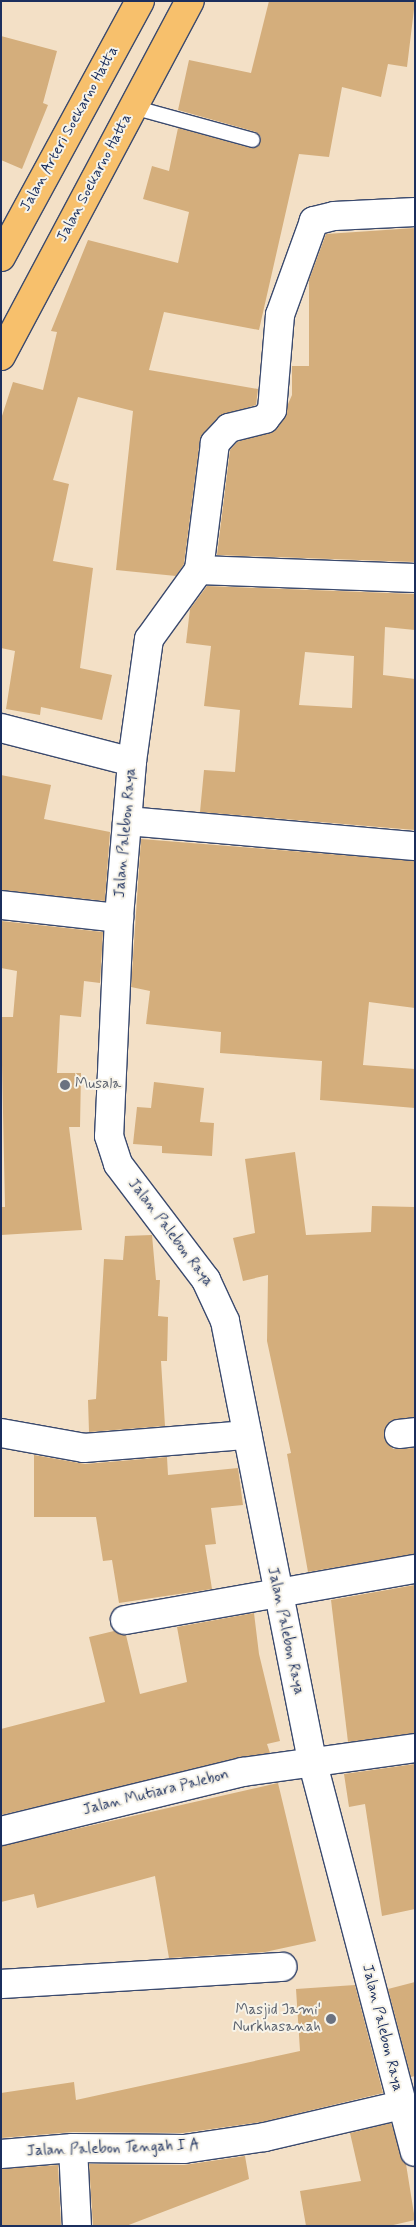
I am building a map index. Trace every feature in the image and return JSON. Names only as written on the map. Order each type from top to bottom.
[{"type":"main road","name":"Jalan Arteri Soekarno Hatta","points":[[1,257],[140,1]]},
{"type":"main road","name":"Jalan Soekarno Hatta","points":[[1,356],[190,1]]},
{"type":"street","points":[[415,212],[334,216],[314,221],[280,316],[272,410],[265,419],[229,428],[215,443],[199,570],[415,578]]},
{"type":"street","name":"Jalan Palebon Raya","points":[[199,570],[149,639],[132,762],[119,918],[111,1144],[118,1164],[215,1295],[225,1321],[277,1592],[312,1760],[401,2105],[415,2152]]},
{"type":"street","name":"Jalan Palebon Raya","points":[[1,728],[132,762]]},
{"type":"street","points":[[127,821],[415,846]]},
{"type":"street","points":[[1,905],[119,918]]},
{"type":"street","points":[[1,1433],[84,1448],[247,1435]]},
{"type":"street","points":[[125,1620],[415,1569]]},
{"type":"street","points":[[312,1760],[415,1748]]},
{"type":"street","name":"Jalan Mutiara Palebon","points":[[1,1831],[243,1772],[312,1760]]},
{"type":"street","points":[[1,1984],[282,1967]]},
{"type":"street","name":"Jalan Palebon Tengah I A","points":[[1,2154],[73,2148],[184,2149],[265,2137],[401,2105]]},
{"type":"street","points":[[73,2148],[77,2226]]},
{"type":"lane","points":[[133,107],[253,140]]},
{"type":"building","points":[[269,1],[415,1],[407,67],[388,64],[381,97],[342,87],[329,157],[299,154],[259,330],[164,312],[149,370],[258,389],[256,405],[218,417],[200,440],[184,564],[176,576],[116,570],[133,411],[78,397],[53,480],[69,484],[53,561],[93,568],[80,668],[112,675],[102,720],[41,707],[40,715],[6,709],[15,651],[1,648],[1,419],[13,382],[43,390],[57,332],[51,331],[88,240],[178,263],[189,212],[143,199],[152,166],[169,171],[178,128],[251,148],[259,146],[261,137],[256,132],[178,110],[189,60],[251,73]]},
{"type":"building","points":[[1,36],[57,51],[43,103],[48,105],[22,169],[1,160]]},
{"type":"building","points":[[415,228],[415,562],[217,555],[230,450],[237,442],[277,429],[292,395],[292,366],[309,366],[309,280],[326,234]]},
{"type":"building","points":[[207,586],[415,594],[415,630],[385,627],[383,675],[415,679],[415,830],[200,812],[204,770],[235,772],[240,710],[204,706],[211,646],[186,643],[190,609]],"holes":[[[305,652],[354,656],[352,708],[299,705]]]},
{"type":"building","points":[[1,775],[51,785],[44,819],[110,832],[105,901],[1,890]]},
{"type":"building","points":[[141,839],[415,861],[415,1008],[369,1002],[363,1065],[415,1069],[415,1108],[320,1100],[322,1061],[220,1053],[221,1032],[146,1024],[150,991],[131,987]]},
{"type":"building","points":[[1,921],[103,932],[100,983],[84,981],[81,1017],[60,1015],[57,1073],[81,1073],[80,1127],[69,1127],[82,1230],[1,1235],[1,1207],[5,1207],[1,1017],[13,1017],[17,971],[1,968]]},
{"type":"building","points":[[154,1082],[204,1088],[200,1122],[214,1123],[212,1156],[162,1153],[162,1146],[133,1144],[137,1107],[151,1108]]},
{"type":"building","points":[[295,1152],[306,1235],[371,1232],[372,1206],[415,1207],[415,1417],[390,1421],[384,1435],[393,1449],[415,1448],[415,1554],[308,1572],[287,1454],[291,1453],[267,1341],[268,1275],[243,1281],[233,1238],[255,1233],[245,1159]]},
{"type":"building","points":[[152,1235],[156,1280],[160,1280],[158,1316],[168,1317],[167,1361],[161,1361],[165,1426],[89,1432],[88,1400],[96,1399],[104,1259],[123,1260],[125,1236]]},
{"type":"building","points":[[34,1455],[85,1464],[167,1457],[168,1475],[238,1468],[243,1505],[211,1508],[216,1544],[205,1545],[212,1589],[119,1603],[112,1560],[103,1561],[96,1517],[34,1517]]},
{"type":"building","points":[[415,1585],[415,1733],[348,1742],[331,1600]]},
{"type":"building","points":[[254,1613],[259,1654],[280,1741],[267,1744],[270,1753],[1,1815],[1,1729],[105,1702],[89,1637],[114,1631],[126,1635],[140,1694],[187,1682],[177,1627]]},
{"type":"building","points":[[415,1764],[415,1909],[382,1916],[365,1804],[349,1807],[344,1774]]},
{"type":"building","points":[[278,1783],[316,1941],[265,1952],[169,1958],[155,1876],[37,1908],[34,1894],[1,1902],[1,1846]]},
{"type":"building","points":[[415,1982],[415,2076],[411,2077],[388,1989]]},
{"type":"building","points":[[355,1985],[383,2093],[262,2122],[183,2133],[73,2132],[1,2138],[1,2093],[74,2082],[76,2100],[300,2051],[296,1989]]},
{"type":"building","points":[[391,2123],[406,2164],[415,2220],[389,2226],[306,2226],[300,2191],[361,2181],[350,2133]]},
{"type":"building","points":[[245,2156],[249,2179],[126,2226],[93,2226],[89,2164],[184,2165]]},
{"type":"building","points":[[58,2165],[61,2226],[1,2226],[1,2169]]},
{"type":"place","name":"Musala","points":[[65,1085]]},
{"type":"place","name":"Masjid Jami' Nurkhasanah","points":[[331,2019]]}]
